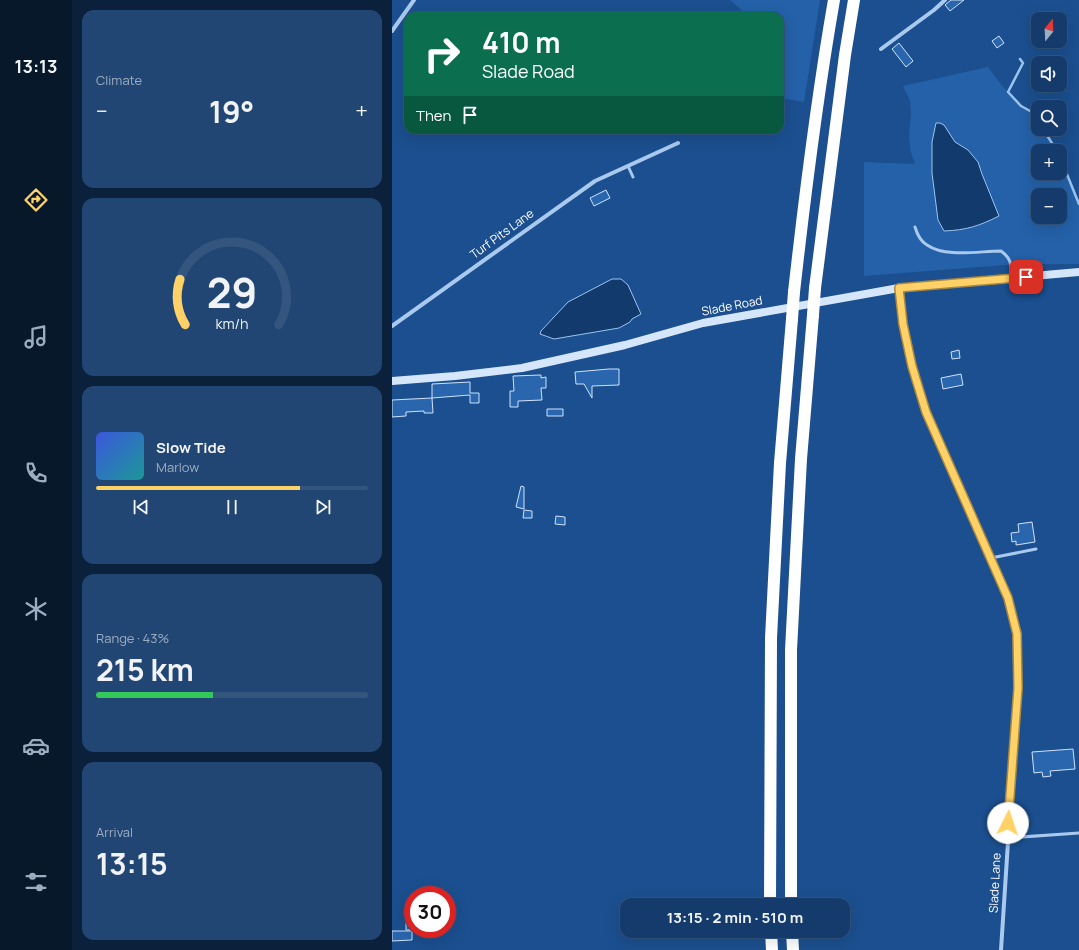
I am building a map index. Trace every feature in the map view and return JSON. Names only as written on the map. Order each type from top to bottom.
[{"type":"highway","points":[[770,898],[771,638],[780,463],[794,292],[824,54],[834,0]]},
{"type":"highway","points":[[791,898],[792,628],[800,459],[815,288],[845,55],[854,0]]},
{"type":"highway","points":[[772,938],[772,950]]},
{"type":"highway","points":[[792,938],[793,950]]},
{"type":"main road","name":"Slade Road","points":[[392,381],[455,376],[522,368],[625,345],[703,323],[899,288],[1079,272]]},
{"type":"street","points":[[405,12],[414,0]]},
{"type":"street","points":[[881,49],[934,10],[945,0]]},
{"type":"street","points":[[392,31],[404,14]]},
{"type":"street","name":"Turf Pits Lane","points":[[392,326],[595,181],[678,143]]},
{"type":"street","name":"Slade Lane","points":[[899,288],[903,324],[912,366],[926,412],[1008,598],[1017,634],[1018,688],[1007,838],[1001,950]]},
{"type":"lane","points":[[628,166],[633,177]]},
{"type":"lane","points":[[914,227],[919,238],[927,246],[946,253],[1001,251],[1008,256],[1013,278]]},
{"type":"lane","points":[[990,558],[1036,549]]},
{"type":"lane","points":[[1007,838],[1079,833]]},
{"type":"shaded area","points":[[730,0],[820,0],[804,102],[784,99],[784,12],[744,12]]},
{"type":"shaded area","points":[[988,67],[1004,88],[1021,106],[1031,111],[1031,136],[1047,136],[1053,144],[1031,144],[1031,180],[1067,180],[1067,174],[1079,204],[1079,264],[1018,264],[864,276],[864,162],[915,164],[911,153],[909,138],[911,113],[910,101],[903,86]]},
{"type":"shaded area","points":[[936,123],[944,125],[955,142],[968,150],[978,162],[999,216],[973,227],[944,231],[938,220],[932,173],[932,142]]},
{"type":"shaded area","points":[[612,279],[621,279],[628,285],[641,314],[619,328],[554,339],[540,334],[541,331],[568,302]]},
{"type":"building","points":[[951,0],[964,0],[950,11],[945,5]]},
{"type":"building","points":[[999,36],[1004,43],[997,48],[992,41]]},
{"type":"building","points":[[899,43],[913,61],[906,67],[892,49]]},
{"type":"building","points":[[606,190],[610,198],[594,206],[590,198]]},
{"type":"building","points":[[959,350],[960,358],[952,359],[951,352]]},
{"type":"building","points":[[619,369],[619,385],[592,386],[592,398],[584,384],[576,384],[575,372]]},
{"type":"building","points":[[961,374],[963,385],[943,389],[941,378]]},
{"type":"building","points":[[541,375],[541,378],[546,377],[546,388],[541,388],[542,400],[518,401],[518,407],[510,407],[510,391],[514,391],[513,376]]},
{"type":"building","points":[[470,382],[470,393],[479,393],[479,403],[470,403],[470,395],[432,398],[432,384]]},
{"type":"building","points":[[432,398],[433,413],[424,413],[424,411],[406,412],[406,416],[392,417],[392,400]]},
{"type":"building","points":[[547,409],[563,409],[563,416],[547,416]]},
{"type":"building","points":[[521,486],[524,487],[524,509],[516,507]]},
{"type":"building","points":[[524,510],[532,511],[532,518],[523,518]]},
{"type":"building","points":[[556,516],[565,517],[565,525],[555,524]]},
{"type":"building","points":[[1032,522],[1035,542],[1016,545],[1016,541],[1012,542],[1011,533],[1019,532],[1018,524]]},
{"type":"building","points":[[1073,749],[1075,769],[1050,771],[1051,776],[1043,777],[1042,772],[1034,773],[1032,752]]},
{"type":"building","points":[[392,931],[404,931],[404,938],[412,938],[412,940],[392,941]]},
{"type":"waterway","points":[[1020,59],[1023,63],[1008,92],[1021,106],[1031,111]]},
{"type":"waterway","points":[[1047,136],[1053,144]]},
{"type":"waterway","points":[[1067,174],[1079,204]]},
{"type":"route","points":[[1008,823],[1018,688],[1017,634],[1008,598],[926,412],[912,366],[903,324],[899,288],[1026,277]]}]
